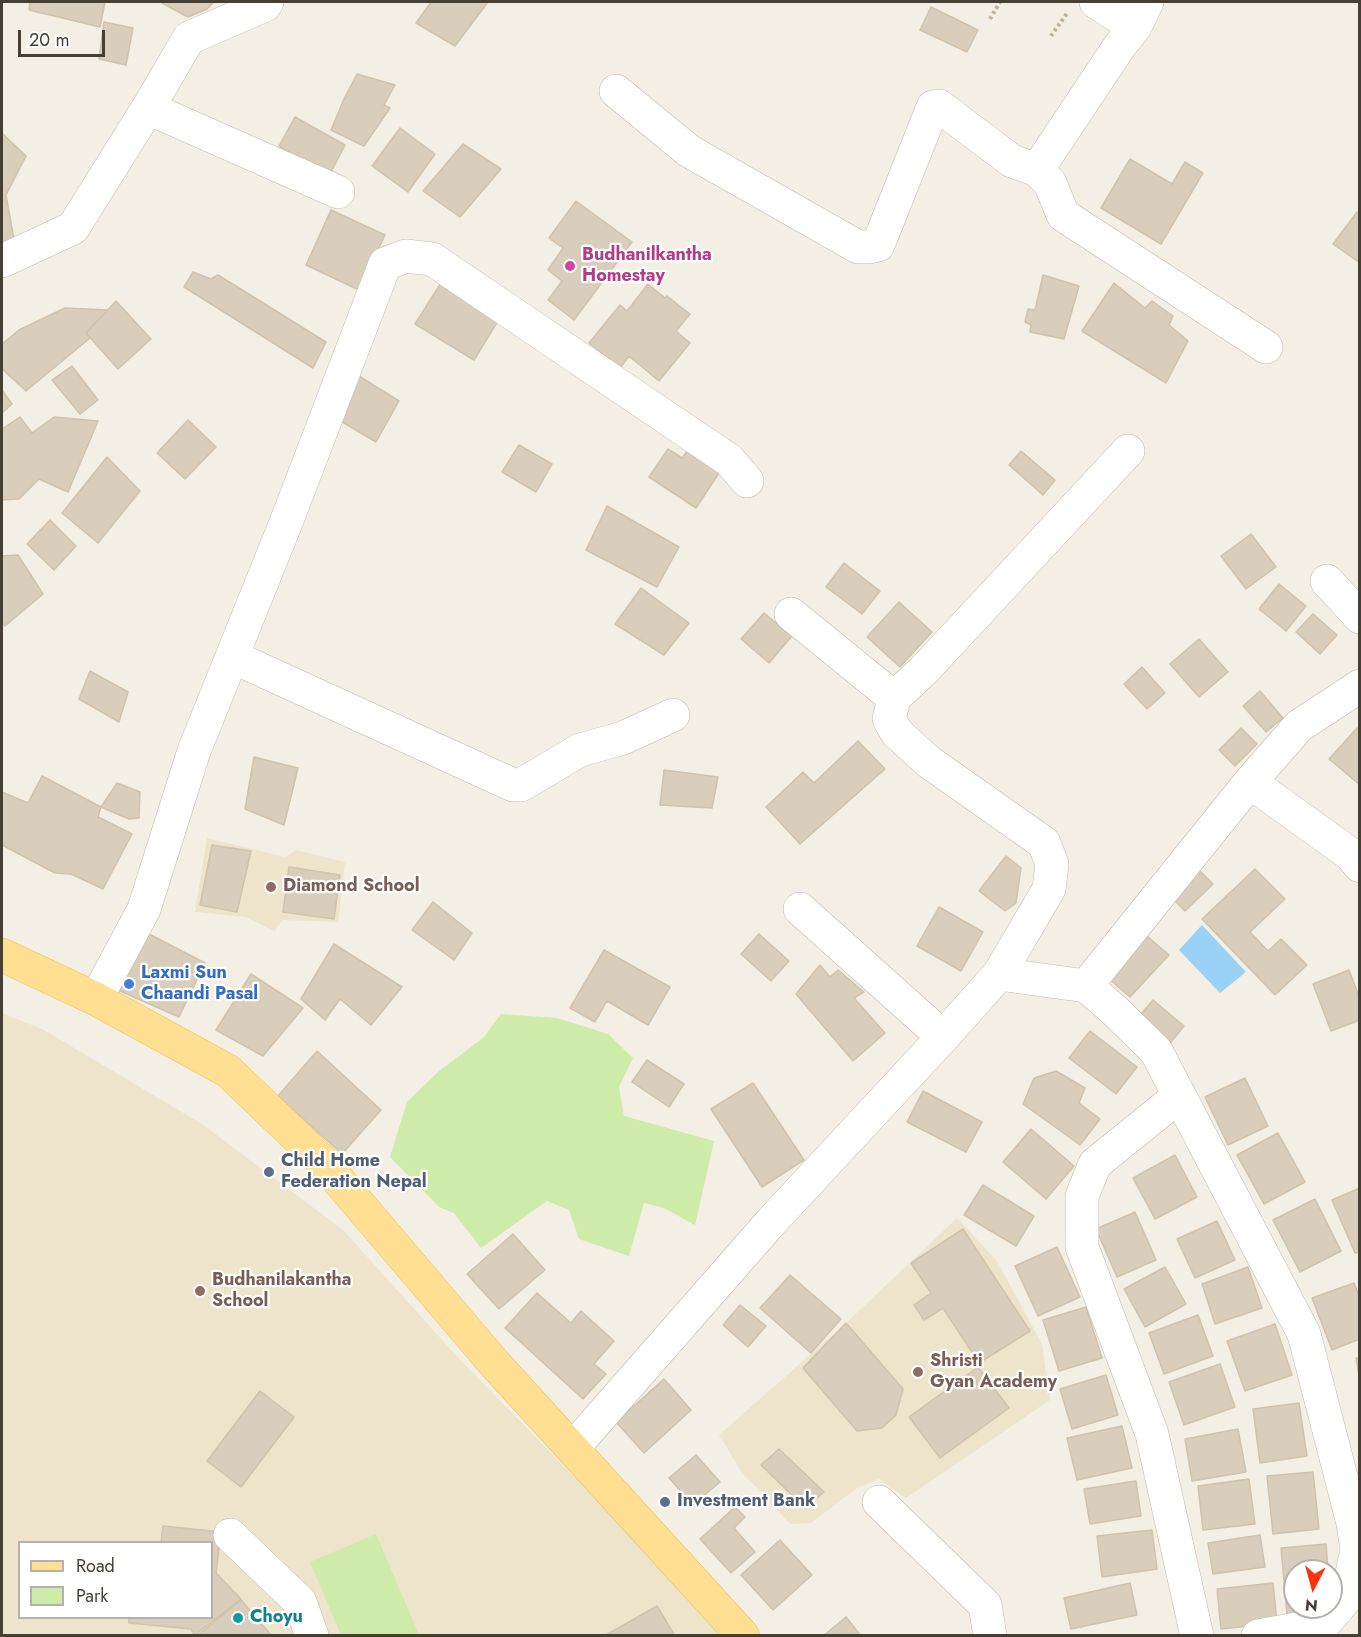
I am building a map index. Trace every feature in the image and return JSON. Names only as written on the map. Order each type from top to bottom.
[{"type":"main road","points":[[2,955],[96,999],[228,1071],[322,1161],[487,1354],[734,1631]]},
{"type":"street","points":[[2,261],[73,228],[189,38],[265,5],[267,2]]},
{"type":"street","points":[[1036,170],[1141,14],[1082,6]]},
{"type":"street","points":[[616,91],[689,151],[858,247],[868,248],[878,245],[933,107],[939,106],[1012,161],[1036,170],[1050,183],[1063,215],[1266,347]]},
{"type":"street","points":[[148,108],[338,192]]},
{"type":"street","points":[[96,999],[144,909],[191,762],[385,264],[406,256],[432,259],[729,460],[747,481]]},
{"type":"street","points":[[573,1448],[771,1222],[999,974],[1049,890],[1052,864],[1044,843],[929,762],[897,733],[889,719],[894,698],[924,670],[1128,451]]},
{"type":"street","points":[[1327,581],[1359,617]]},
{"type":"street","points":[[791,614],[894,698]]},
{"type":"street","points":[[233,657],[513,785],[521,785],[580,750],[623,738],[673,716]]},
{"type":"street","points":[[1086,986],[1250,782],[1299,726],[1359,686]]},
{"type":"street","points":[[1250,782],[1350,854],[1359,866]]},
{"type":"street","points":[[800,909],[943,1037]]},
{"type":"street","points":[[999,974],[1086,986],[1156,1051],[1304,1334],[1353,1523],[1357,1550],[1347,1597],[1324,1624],[1258,1635]]},
{"type":"street","points":[[1179,1096],[1095,1164],[1082,1196],[1082,1247],[1152,1434],[1197,1635]]},
{"type":"street","points":[[879,1502],[985,1605],[990,1635]]},
{"type":"street","points":[[230,1535],[300,1602],[312,1635]]},
{"type":"path","points":[[990,19],[1000,2]]},
{"type":"path","points":[[1051,36],[1082,6]]},
{"type":"shaded area","name":"Diamond School","points":[[207,838],[285,857],[296,850],[345,862],[338,922],[283,920],[274,931],[246,917],[195,912]]},
{"type":"shaded area","name":"Budhanilakantha School","points":[[2,1013],[44,1030],[202,1124],[343,1230],[453,1352],[687,1593],[724,1635],[2,1635]]},
{"type":"shaded area","name":"Shristi Gyan Academy","points":[[957,1218],[997,1261],[1042,1344],[1050,1400],[906,1498],[879,1479],[857,1488],[811,1523],[790,1524],[741,1471],[719,1435],[846,1323]]},
{"type":"green space","points":[[501,1014],[557,1018],[608,1034],[633,1058],[619,1087],[624,1116],[714,1141],[695,1225],[664,1208],[644,1203],[629,1256],[579,1239],[569,1210],[547,1201],[481,1248],[454,1213],[439,1207],[390,1157],[407,1102],[438,1072],[483,1038]]},
{"type":"green space","points":[[376,1534],[419,1635],[341,1635],[310,1562]]},
{"type":"water","points":[[1202,925],[1246,972],[1220,993],[1179,950]]},
{"type":"building","points":[[30,2],[105,2],[100,27],[29,10]]},
{"type":"building","points":[[160,2],[214,2],[207,9],[188,17]]},
{"type":"building","points":[[431,2],[488,2],[455,46],[416,23]]},
{"type":"building","points":[[931,7],[978,30],[967,52],[920,30]]},
{"type":"building","points":[[104,22],[133,28],[126,65],[99,59]]},
{"type":"building","points":[[357,74],[395,85],[384,105],[390,108],[364,146],[331,130]]},
{"type":"building","points":[[295,117],[345,145],[328,178],[279,146]]},
{"type":"building","points":[[400,128],[435,154],[408,192],[372,166]]},
{"type":"building","points":[[2,133],[26,156],[6,195],[15,245],[2,249]]},
{"type":"building","points":[[463,144],[501,169],[460,217],[423,191]]},
{"type":"building","points":[[1130,159],[1172,184],[1185,162],[1203,173],[1161,244],[1101,208]]},
{"type":"building","points":[[576,201],[632,242],[574,320],[548,300],[562,281],[548,270],[563,248],[549,238]]},
{"type":"building","points":[[331,210],[385,235],[359,290],[306,265]]},
{"type":"building","points":[[1357,212],[1360,214],[1360,263],[1333,244]]},
{"type":"building","points":[[193,272],[211,279],[218,275],[326,342],[313,368],[184,287]]},
{"type":"building","points":[[446,275],[504,311],[474,360],[415,324]]},
{"type":"building","points":[[1043,275],[1079,286],[1064,339],[1030,332],[1031,325],[1025,322],[1028,309],[1035,310]]},
{"type":"building","points":[[1114,283],[1145,308],[1152,301],[1173,316],[1169,325],[1188,341],[1166,383],[1082,331]]},
{"type":"building","points":[[648,284],[690,314],[676,331],[690,343],[659,381],[629,356],[620,368],[589,343],[620,305],[627,311]]},
{"type":"building","points":[[116,301],[151,339],[118,369],[86,333]]},
{"type":"building","points":[[65,308],[108,310],[86,333],[90,338],[26,391],[2,369],[2,344],[19,330]]},
{"type":"building","points":[[72,366],[98,400],[80,414],[52,380]]},
{"type":"building","points":[[354,373],[399,401],[376,442],[329,414]]},
{"type":"building","points":[[2,390],[12,404],[2,413]]},
{"type":"building","points":[[20,417],[32,433],[54,417],[98,421],[68,492],[39,479],[19,499],[2,500],[2,429]]},
{"type":"building","points":[[188,420],[216,447],[185,479],[157,453]]},
{"type":"building","points":[[519,445],[552,464],[536,492],[502,472]]},
{"type":"building","points":[[668,449],[682,458],[689,449],[721,470],[696,508],[649,477]]},
{"type":"building","points":[[1021,451],[1055,480],[1043,495],[1009,465]]},
{"type":"building","points":[[107,457],[140,491],[98,543],[62,513]]},
{"type":"building","points":[[607,506],[679,547],[657,587],[586,550]]},
{"type":"building","points":[[50,520],[76,546],[54,570],[27,544]]},
{"type":"building","points":[[1251,534],[1276,567],[1246,589],[1221,556]]},
{"type":"building","points":[[18,555],[43,594],[5,626],[2,623],[2,556]]},
{"type":"building","points":[[844,563],[880,591],[862,614],[826,587]]},
{"type":"building","points":[[1279,584],[1306,606],[1286,631],[1259,609]]},
{"type":"building","points":[[641,588],[689,623],[664,655],[615,624]]},
{"type":"building","points":[[899,602],[932,632],[900,667],[867,637]]},
{"type":"building","points":[[764,613],[792,636],[769,663],[741,639]]},
{"type":"building","points":[[1313,614],[1337,635],[1320,654],[1296,632]]},
{"type":"building","points":[[1199,639],[1228,672],[1199,697],[1170,664]]},
{"type":"building","points":[[1142,667],[1165,693],[1147,709],[1124,684]]},
{"type":"building","points":[[90,671],[128,692],[119,722],[79,699]]},
{"type":"building","points":[[1260,691],[1283,718],[1266,732],[1243,706]]},
{"type":"building","points":[[1241,728],[1257,744],[1235,766],[1219,750]]},
{"type":"building","points":[[1357,728],[1360,730],[1360,785],[1329,759]]},
{"type":"building","points":[[858,741],[885,769],[800,844],[766,807],[803,772],[814,783]]},
{"type":"building","points":[[254,757],[298,768],[284,825],[245,809]]},
{"type":"building","points":[[664,770],[718,777],[712,808],[660,805]]},
{"type":"building","points":[[42,776],[101,807],[98,817],[132,834],[103,889],[71,874],[55,873],[2,845],[2,792],[28,803]]},
{"type":"building","points":[[117,783],[140,792],[139,818],[129,819],[101,807]]},
{"type":"building","points":[[212,845],[251,851],[237,912],[200,905]]},
{"type":"building","points":[[1006,856],[1021,868],[1016,903],[1005,911],[979,891]]},
{"type":"building","points":[[1195,866],[1213,884],[1185,911],[1167,893]]},
{"type":"building","points":[[289,867],[340,875],[334,919],[283,912]]},
{"type":"building","points":[[1255,869],[1285,899],[1250,932],[1268,951],[1281,939],[1307,965],[1275,995],[1202,919]]},
{"type":"building","points":[[433,902],[472,933],[454,960],[412,930]]},
{"type":"building","points":[[939,907],[983,932],[961,971],[917,946]]},
{"type":"building","points":[[145,932],[205,963],[179,1017],[118,990]]},
{"type":"building","points":[[759,934],[789,961],[771,981],[741,954]]},
{"type":"building","points":[[1147,936],[1169,955],[1130,997],[1108,978]]},
{"type":"building","points":[[334,944],[402,987],[371,1025],[340,999],[325,1020],[301,999]]},
{"type":"building","points":[[604,950],[670,987],[648,1025],[607,1001],[595,1022],[570,1008]]},
{"type":"building","points":[[820,965],[830,977],[838,970],[864,992],[854,998],[885,1033],[853,1061],[796,994]]},
{"type":"building","points":[[1349,970],[1360,999],[1360,1020],[1331,1031],[1313,984]]},
{"type":"building","points":[[251,974],[303,1008],[263,1056],[216,1030]]},
{"type":"building","points":[[1153,1000],[1184,1026],[1167,1047],[1135,1021]]},
{"type":"building","points":[[1090,1031],[1137,1067],[1116,1094],[1069,1058]]},
{"type":"building","points":[[317,1051],[381,1110],[342,1154],[278,1096]]},
{"type":"building","points":[[647,1060],[684,1084],[669,1107],[632,1082]]},
{"type":"building","points":[[1056,1071],[1085,1088],[1079,1103],[1100,1119],[1080,1145],[1023,1104],[1034,1078]]},
{"type":"building","points":[[1245,1078],[1268,1126],[1228,1145],[1205,1097]]},
{"type":"building","points":[[753,1083],[804,1160],[762,1187],[711,1109]]},
{"type":"building","points":[[923,1091],[982,1122],[966,1152],[907,1122]]},
{"type":"building","points":[[1031,1129],[1074,1166],[1046,1199],[1003,1162]]},
{"type":"building","points":[[1278,1133],[1305,1182],[1264,1204],[1237,1155]]},
{"type":"building","points":[[1175,1155],[1197,1197],[1155,1219],[1133,1178]]},
{"type":"building","points":[[983,1185],[1034,1216],[1016,1246],[964,1215]]},
{"type":"building","points":[[1360,1188],[1360,1252],[1355,1253],[1332,1200]]},
{"type":"building","points":[[1315,1199],[1341,1251],[1300,1272],[1273,1220]]},
{"type":"building","points":[[1135,1212],[1156,1260],[1117,1277],[1096,1229]]},
{"type":"building","points":[[1217,1221],[1235,1260],[1195,1278],[1177,1239]]},
{"type":"building","points":[[963,1229],[1030,1331],[979,1363],[943,1308],[924,1320],[914,1305],[931,1293],[911,1263]]},
{"type":"building","points":[[513,1234],[545,1270],[499,1309],[467,1274]]},
{"type":"building","points":[[1057,1247],[1080,1297],[1038,1316],[1015,1266]]},
{"type":"building","points":[[1165,1267],[1186,1304],[1145,1327],[1124,1289]]},
{"type":"building","points":[[1248,1267],[1262,1308],[1215,1324],[1202,1284]]},
{"type":"building","points":[[790,1275],[841,1319],[811,1353],[760,1308]]},
{"type":"building","points":[[1354,1283],[1360,1298],[1360,1339],[1332,1350],[1312,1298]]},
{"type":"building","points":[[537,1293],[571,1323],[581,1311],[614,1341],[594,1364],[606,1374],[583,1399],[505,1328]]},
{"type":"building","points":[[740,1305],[766,1326],[748,1347],[723,1325]]},
{"type":"building","points":[[1086,1307],[1102,1358],[1059,1371],[1043,1320]]},
{"type":"building","points":[[1198,1315],[1213,1356],[1164,1374],[1149,1333]]},
{"type":"building","points":[[846,1323],[903,1389],[896,1415],[882,1428],[857,1431],[803,1368]]},
{"type":"building","points":[[1275,1324],[1292,1375],[1245,1391],[1227,1341]]},
{"type":"building","points":[[1356,1358],[1360,1358],[1360,1381]]},
{"type":"building","points":[[1220,1364],[1235,1407],[1184,1425],[1169,1382]]},
{"type":"building","points":[[978,1367],[1009,1408],[940,1458],[909,1417]]},
{"type":"building","points":[[1106,1375],[1118,1415],[1072,1429],[1060,1389]]},
{"type":"building","points":[[664,1379],[691,1410],[644,1453],[616,1422]]},
{"type":"building","points":[[260,1391],[294,1417],[241,1487],[207,1461]]},
{"type":"building","points":[[1299,1403],[1307,1456],[1260,1463],[1253,1409]]},
{"type":"building","points":[[1122,1426],[1132,1468],[1077,1480],[1067,1438]]},
{"type":"building","points":[[1238,1429],[1246,1472],[1192,1481],[1185,1439]]},
{"type":"building","points":[[779,1449],[824,1492],[805,1508],[761,1465]]},
{"type":"building","points":[[696,1455],[720,1482],[693,1505],[669,1478]]},
{"type":"building","points":[[1313,1472],[1319,1529],[1273,1534],[1267,1476]]},
{"type":"building","points":[[1249,1479],[1255,1524],[1203,1530],[1198,1486]]},
{"type":"building","points":[[1136,1481],[1141,1516],[1090,1524],[1084,1489]]},
{"type":"building","points":[[735,1507],[745,1517],[734,1528],[755,1552],[731,1573],[700,1539]]},
{"type":"building","points":[[163,1526],[221,1532],[216,1573],[241,1599],[195,1635],[191,1629],[129,1623],[129,1619],[213,1619],[213,1541],[161,1541]]},
{"type":"building","points":[[1152,1530],[1157,1569],[1102,1577],[1097,1536]]},
{"type":"building","points":[[1260,1535],[1265,1567],[1213,1574],[1208,1543]]},
{"type":"building","points":[[780,1540],[812,1575],[773,1610],[741,1575]]},
{"type":"building","points":[[1326,1544],[1327,1559],[1283,1559],[1283,1570],[1281,1548]]},
{"type":"building","points":[[1130,1583],[1137,1615],[1071,1629],[1064,1598]]},
{"type":"building","points":[[1273,1583],[1277,1623],[1221,1629],[1217,1589]]},
{"type":"building","name":"Choyu","points":[[241,1600],[272,1636],[197,1636]]},
{"type":"building","points":[[657,1606],[675,1636],[606,1636],[606,1635]]},
{"type":"building","points":[[846,1617],[861,1636],[823,1636]]},
{"type":"place","name":"Budhanilkantha Homestay","points":[[570,266]]},
{"type":"place","name":"Diamond School","points":[[271,887]]},
{"type":"place","name":"Laxmi Sun Chaandi Pasal","points":[[129,984]]},
{"type":"place","name":"Child Home Federation Nepal","points":[[269,1172]]},
{"type":"place","name":"Budhanilakantha School","points":[[200,1291]]},
{"type":"place","name":"Shristi Gyan Academy","points":[[918,1372]]},
{"type":"place","name":"Investment Bank","points":[[665,1502]]},
{"type":"place","name":"Choyu","points":[[238,1618]]}]
